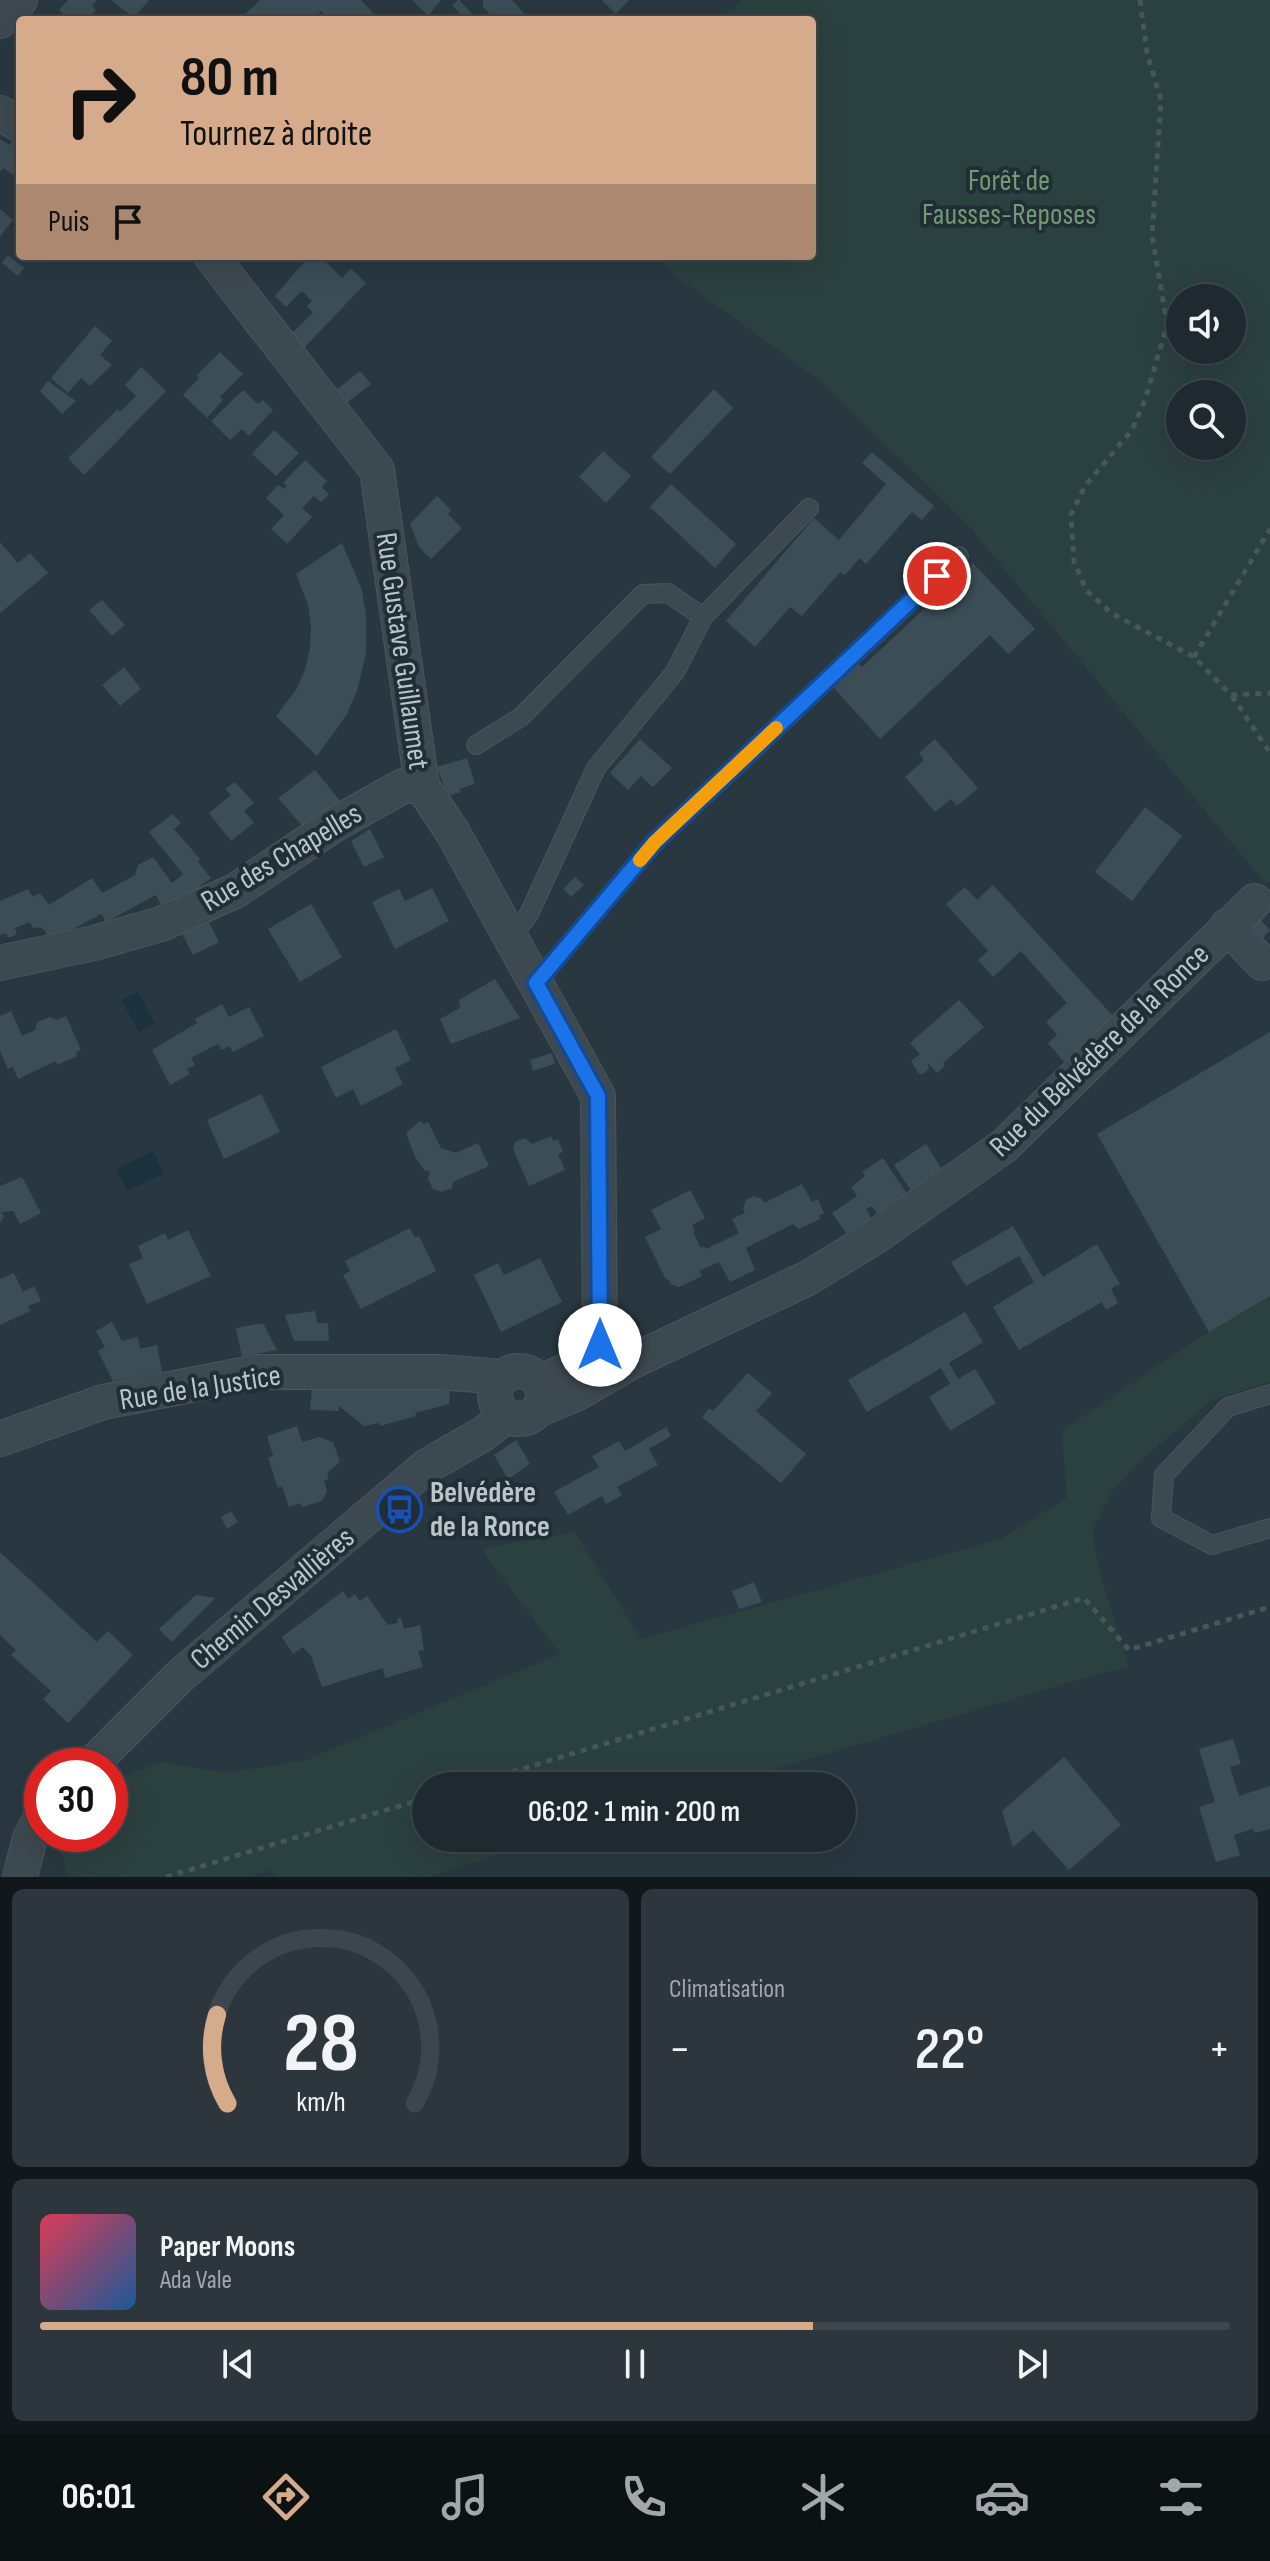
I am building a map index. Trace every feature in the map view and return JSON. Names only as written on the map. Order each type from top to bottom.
[{"type":"street","points":[[0,21],[20,0]]},
{"type":"street","name":"Rue Gustave Guillaumet","points":[[214,260],[377,470],[422,786],[453,833],[598,1096],[600,1345]]},
{"type":"street","name":"Rue des Chapelles","points":[[0,963],[94,943],[161,924],[235,891],[335,824],[403,786],[422,786]]},
{"type":"street","name":"Rue du Belvédère de la Ronce","points":[[808,1278],[875,1237],[1004,1146],[1227,926],[1263,897]]},
{"type":"street","name":"Rue du Belvédère de la Ronce","points":[[1227,926],[1266,961]]},
{"type":"street","name":"Chemin Desvallières","points":[[108,1748],[180,1676],[427,1466],[483,1434],[528,1403],[576,1394],[633,1361],[808,1278]]},
{"type":"street","points":[[528,1403],[586,1362],[600,1345],[633,1361]]},
{"type":"street","name":"Rue de la Justice","points":[[0,1439],[103,1402],[258,1372],[439,1372],[502,1377],[494,1397],[498,1408],[528,1403]]},
{"type":"street","points":[[20,1877],[26,1852]]},
{"type":"lane","points":[[511,938],[529,914],[596,768],[675,672],[703,617],[809,508]]},
{"type":"lane","points":[[536,983],[655,842],[959,556]]},
{"type":"lane","points":[[476,745],[521,717],[643,594],[668,593],[703,617]]},
{"type":"lane","points":[[1270,1394],[1228,1407],[1164,1475],[1161,1518],[1212,1545],[1270,1528]]},
{"type":"path","points":[[1140,0],[1147,53],[1161,100],[1152,235],[1167,325],[1145,400],[1132,430],[1085,486],[1071,515],[1074,562],[1086,590],[1111,613],[1194,657],[1231,695],[1270,753]]},
{"type":"path","points":[[1194,657],[1270,529]]},
{"type":"path","points":[[1231,695],[1270,693]]},
{"type":"path","points":[[512,1772],[1084,1598],[1129,1650],[1270,1607]]},
{"type":"path","points":[[166,1877],[412,1802]]},
{"type":"green space","name":"Forêt de Fausses-Reposes","points":[[742,0],[1270,0],[1270,881],[1266,884],[967,524],[818,379],[676,276],[661,260],[816,260],[816,16],[723,16]]},
{"type":"green space","points":[[1270,1296],[1270,1382],[1212,1400],[1139,1462],[1110,1494],[1092,1530],[1100,1574],[1129,1668],[1101,1673],[765,1772],[412,1772],[412,1852],[505,1852],[429,1877],[274,1877],[272,1870],[246,1877],[67,1877],[61,1852],[128,1852],[128,1774],[160,1762],[228,1773],[306,1760],[560,1654],[481,1549],[575,1532],[641,1639],[1001,1539],[1067,1498],[1062,1431],[1208,1332]]},
{"type":"water","points":[[138,992],[155,1023],[139,1032],[121,1000]]},
{"type":"water","points":[[153,1151],[163,1174],[127,1191],[116,1169]]},
{"type":"building","points":[[68,0],[97,0],[92,6],[96,10],[92,16],[65,16],[59,10]]},
{"type":"building","points":[[111,0],[149,0],[136,16]]},
{"type":"building","points":[[260,0],[361,0],[375,16],[325,16],[321,11],[316,16],[243,16]]},
{"type":"building","points":[[412,0],[441,0],[428,16]]},
{"type":"building","points":[[459,0],[474,16],[462,16],[452,5]]},
{"type":"building","points":[[483,0],[512,0],[526,16],[491,16],[483,7]]},
{"type":"building","points":[[602,0],[629,0],[616,14]]},
{"type":"building","points":[[0,139],[10,145],[16,139],[16,177],[3,168],[0,172]]},
{"type":"building","points":[[0,209],[13,220],[0,237]]},
{"type":"building","points":[[8,255],[24,268],[18,276],[2,263]]},
{"type":"building","points":[[306,260],[324,260],[342,278],[351,268],[366,283],[300,352],[288,337],[313,313],[307,306],[312,301],[302,291],[286,307],[275,296]]},
{"type":"building","points":[[95,326],[112,341],[100,355],[112,365],[90,386],[81,378],[68,393],[51,378]]},
{"type":"building","points":[[220,352],[243,374],[220,397],[223,400],[207,418],[183,395],[199,378],[197,375]]},
{"type":"building","points":[[141,367],[166,391],[84,475],[68,458],[118,409],[120,412],[136,396],[125,385]]},
{"type":"building","points":[[360,371],[371,384],[344,405],[334,392]]},
{"type":"building","points":[[48,381],[76,401],[62,414],[40,391]]},
{"type":"building","points":[[714,389],[733,408],[670,474],[651,457]]},
{"type":"building","points":[[243,390],[258,404],[263,400],[273,410],[249,436],[242,429],[230,440],[211,421]]},
{"type":"building","points":[[274,430],[299,453],[276,476],[252,454]]},
{"type":"building","points":[[603,451],[631,476],[606,503],[579,477]]},
{"type":"building","points":[[872,452],[934,506],[922,520],[912,512],[866,564],[860,558],[845,575],[840,572],[802,616],[790,607],[755,647],[726,621],[814,518],[839,540],[886,484],[862,463]]},
{"type":"building","points":[[305,460],[327,481],[322,487],[329,494],[321,502],[314,496],[302,508],[312,517],[287,544],[271,529],[284,515],[266,498],[278,485],[284,489],[287,486],[283,483]]},
{"type":"building","points":[[671,484],[736,544],[715,568],[650,507]]},
{"type":"building","points":[[437,496],[451,510],[448,514],[462,528],[431,559],[419,547],[410,524]]},
{"type":"building","points":[[0,542],[18,563],[30,553],[48,573],[0,613]]},
{"type":"building","points":[[342,543],[362,590],[366,615],[366,654],[357,691],[347,714],[317,756],[276,716],[296,690],[310,648],[308,605],[296,574]]},
{"type":"building","points":[[973,563],[1035,629],[1008,654],[990,635],[880,739],[834,688],[859,664],[862,667]]},
{"type":"building","points":[[102,600],[125,625],[112,636],[89,610]]},
{"type":"building","points":[[124,667],[141,689],[120,706],[102,685]]},
{"type":"building","points":[[640,739],[672,768],[653,787],[641,776],[628,790],[610,773]]},
{"type":"building","points":[[935,739],[978,788],[957,806],[951,799],[935,812],[905,777],[924,760],[919,753]]},
{"type":"building","points":[[467,758],[475,784],[448,796],[437,767]]},
{"type":"building","points":[[315,770],[342,803],[303,827],[278,798]]},
{"type":"building","points":[[235,782],[254,803],[244,811],[254,823],[231,841],[209,813],[231,795],[225,789]]},
{"type":"building","points":[[1145,807],[1182,836],[1132,901],[1095,872]]},
{"type":"building","points":[[173,814],[181,823],[174,829],[200,859],[198,862],[211,878],[188,895],[163,909],[156,895],[106,922],[101,914],[49,942],[46,932],[41,927],[33,928],[30,922],[15,928],[17,934],[8,938],[6,933],[0,935],[0,901],[28,889],[33,897],[40,893],[49,905],[92,878],[102,893],[135,875],[138,865],[153,857],[172,883],[183,874],[149,832]]},
{"type":"building","points":[[370,829],[384,857],[364,867],[351,841]]},
{"type":"building","points":[[575,877],[584,885],[571,897],[563,889]]},
{"type":"building","points":[[993,885],[1113,1016],[1064,1062],[1048,1043],[1057,1035],[1046,1022],[1067,1003],[1021,951],[993,977],[978,960],[988,951],[946,904],[965,887],[977,900]]},
{"type":"building","points":[[432,888],[449,921],[395,949],[372,902],[399,889],[405,901]]},
{"type":"building","points":[[311,904],[342,957],[300,982],[268,929]]},
{"type":"building","points":[[206,917],[219,942],[193,955],[181,931]]},
{"type":"building","points":[[1258,917],[1270,930],[1261,941],[1247,928]]},
{"type":"building","points":[[495,979],[520,1018],[451,1044],[440,1019],[460,1008],[459,1000]]},
{"type":"building","points":[[959,1000],[984,1027],[943,1063],[945,1066],[937,1073],[928,1063],[929,1069],[923,1074],[918,1073],[911,1061],[920,1054],[910,1043]]},
{"type":"building","points":[[222,1004],[229,1017],[249,1007],[264,1036],[233,1052],[229,1046],[222,1050],[218,1044],[191,1058],[195,1065],[187,1069],[190,1074],[170,1085],[152,1050]]},
{"type":"building","points":[[11,1011],[22,1036],[35,1030],[37,1022],[66,1016],[81,1050],[76,1052],[77,1056],[57,1065],[56,1061],[18,1079],[13,1067],[8,1069],[0,1051],[0,1016]]},
{"type":"building","points":[[396,1029],[411,1060],[395,1068],[403,1084],[361,1106],[353,1089],[336,1098],[321,1067]]},
{"type":"building","points":[[1270,1032],[1270,1296],[1209,1332],[1097,1134]]},
{"type":"building","points":[[552,1053],[555,1064],[533,1071],[530,1060]]},
{"type":"building","points":[[261,1094],[280,1132],[224,1159],[207,1120]]},
{"type":"building","points":[[420,1121],[424,1124],[428,1122],[441,1148],[456,1153],[478,1143],[489,1166],[453,1182],[452,1188],[442,1192],[433,1189],[428,1179],[430,1172],[424,1170],[415,1157],[406,1133]]},
{"type":"building","points":[[551,1136],[553,1141],[558,1139],[563,1152],[558,1154],[565,1170],[529,1186],[513,1149],[515,1142],[525,1138],[532,1144]]},
{"type":"building","points":[[926,1144],[943,1171],[912,1192],[894,1165]]},
{"type":"building","points":[[883,1158],[908,1195],[878,1215],[872,1206],[866,1209],[872,1220],[848,1236],[832,1213],[857,1196],[851,1187],[865,1176],[862,1172]]},
{"type":"building","points":[[22,1177],[41,1213],[20,1224],[13,1211],[1,1212],[4,1216],[0,1223],[0,1186]]},
{"type":"building","points":[[802,1184],[812,1202],[818,1199],[824,1213],[819,1216],[820,1219],[799,1229],[793,1224],[746,1248],[755,1270],[730,1282],[719,1262],[699,1271],[702,1276],[679,1287],[666,1280],[645,1237],[661,1229],[651,1210],[690,1190],[705,1218],[692,1225],[693,1232],[701,1248],[704,1246],[706,1249],[739,1233],[732,1219],[745,1213],[746,1200],[754,1196],[764,1203]]},
{"type":"building","points":[[1013,1226],[1043,1277],[1097,1244],[1120,1284],[1111,1289],[1118,1303],[1106,1310],[1102,1302],[1019,1350],[993,1307],[1034,1282],[1019,1256],[966,1286],[951,1262]]},
{"type":"building","points":[[410,1228],[415,1238],[419,1236],[436,1271],[361,1309],[343,1275],[350,1271],[345,1261]]},
{"type":"building","points":[[188,1230],[211,1276],[147,1304],[129,1264],[143,1258],[138,1246],[165,1233],[168,1240]]},
{"type":"building","points":[[540,1258],[562,1302],[501,1332],[474,1275],[498,1263],[504,1275]]},
{"type":"building","points":[[14,1273],[23,1292],[34,1286],[41,1301],[28,1306],[30,1311],[0,1325],[0,1279]]},
{"type":"building","points":[[315,1311],[317,1323],[328,1323],[329,1341],[294,1341],[285,1315]]},
{"type":"building","points":[[965,1312],[983,1342],[949,1363],[958,1379],[975,1369],[996,1403],[950,1431],[929,1397],[950,1384],[941,1368],[867,1412],[848,1380]]},
{"type":"building","points":[[112,1322],[122,1341],[138,1337],[140,1349],[157,1345],[162,1372],[113,1381],[98,1351],[105,1347],[96,1331]]},
{"type":"building","points":[[263,1323],[277,1350],[242,1357],[236,1328]]},
{"type":"building","points":[[748,1373],[772,1393],[756,1411],[806,1454],[781,1483],[702,1417],[709,1408],[713,1411]]},
{"type":"building","points":[[312,1386],[450,1390],[449,1404],[380,1426],[379,1423],[364,1426],[339,1406],[339,1411],[310,1410]]},
{"type":"building","points":[[297,1426],[302,1442],[319,1437],[333,1442],[340,1462],[327,1473],[329,1479],[324,1481],[327,1491],[322,1501],[289,1507],[282,1486],[278,1488],[268,1458],[273,1456],[267,1436]]},
{"type":"building","points":[[666,1427],[671,1436],[649,1449],[658,1465],[617,1487],[622,1495],[606,1504],[602,1496],[568,1515],[554,1492],[599,1467],[592,1456],[619,1441],[625,1451]]},
{"type":"building","points":[[516,1440],[530,1464],[508,1479],[494,1455]]},
{"type":"building","points":[[231,1511],[238,1522],[227,1529],[221,1517]]},
{"type":"building","points":[[0,1552],[97,1642],[108,1631],[133,1655],[68,1723],[43,1699],[51,1691],[11,1655],[16,1650],[0,1635]]},
{"type":"building","points":[[754,1582],[762,1602],[739,1609],[732,1591]]},
{"type":"building","points":[[343,1591],[348,1599],[355,1594],[360,1601],[367,1596],[388,1625],[398,1623],[397,1619],[401,1618],[404,1629],[420,1625],[424,1650],[418,1651],[423,1667],[385,1678],[383,1668],[322,1687],[311,1656],[303,1647],[293,1654],[282,1637]]},
{"type":"building","points":[[196,1595],[215,1598],[172,1642],[159,1629]]},
{"type":"building","points":[[1233,1739],[1241,1764],[1230,1767],[1239,1796],[1270,1786],[1270,1829],[1254,1833],[1253,1829],[1234,1835],[1240,1855],[1216,1862],[1199,1807],[1215,1802],[1199,1749]]},
{"type":"building","points":[[1064,1757],[1121,1825],[1069,1870],[1033,1830],[1013,1847],[1002,1811]]},
{"type":"slow traffic","points":[[640,860],[655,842],[776,728]]},
{"type":"place","name":"Belvédère de la Ronce","points":[[399,1509]]},
{"type":"route","points":[[600,1345],[598,1096],[536,983],[655,842],[937,576]]}]
